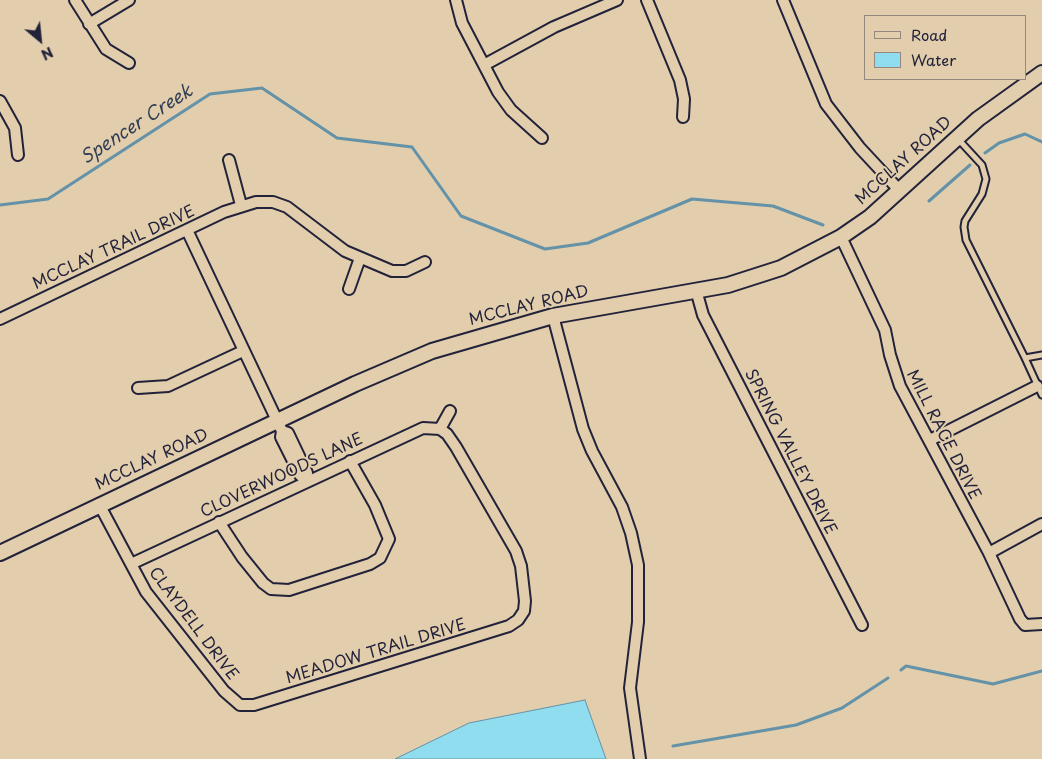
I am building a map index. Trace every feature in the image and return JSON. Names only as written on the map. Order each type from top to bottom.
[{"type":"main road","name":"MCCLAY ROAD","points":[[0,553],[99,504],[280,426],[432,351],[553,316],[728,285],[781,268],[840,237],[900,191],[957,138],[1000,102],[1042,73]]},
{"type":"street","points":[[75,0],[106,49],[129,63]]},
{"type":"street","points":[[89,24],[128,0]]},
{"type":"street","points":[[456,0],[462,23],[505,101],[542,138]]},
{"type":"street","points":[[484,65],[554,27],[617,0]]},
{"type":"street","points":[[647,0],[680,80],[684,99],[683,117]]},
{"type":"street","points":[[783,0],[826,104],[855,142],[900,191]]},
{"type":"street","points":[[0,101],[16,128],[18,154]]},
{"type":"street","points":[[228,160],[241,205]]},
{"type":"street","name":"MCCLAY TRAIL DRIVE","points":[[0,319],[241,205],[256,202],[273,202],[287,207],[298,214],[330,242],[360,258],[392,271],[406,271],[425,262]]},
{"type":"street","points":[[187,230],[280,426],[288,433],[303,465],[306,481]]},
{"type":"street","name":"MILL RACE DRIVE","points":[[840,237],[885,330],[895,374],[1025,625],[1042,624]]},
{"type":"street","points":[[349,289],[360,258]]},
{"type":"street","name":"SPRING VALLEY DRIVE","points":[[696,290],[704,315],[862,625]]},
{"type":"street","points":[[553,316],[583,429],[592,451],[622,507],[631,533],[638,565],[638,622],[630,688],[640,759]]},
{"type":"street","points":[[138,388],[168,386],[243,351]]},
{"type":"street","points":[[930,440],[1039,386]]},
{"type":"street","points":[[444,432],[450,412]]},
{"type":"street","name":"CLOVERWOODS LANE","points":[[131,564],[411,432],[423,428],[444,432]]},
{"type":"street","name":"MEADOW TRAIL DRIVE","points":[[240,705],[254,705],[265,702],[494,631],[518,620],[524,611],[525,601],[521,566],[516,551],[444,432]]},
{"type":"street","points":[[219,522],[242,557],[263,583],[271,589],[290,590],[370,564],[380,558],[389,539],[375,505],[350,461]]},
{"type":"street","name":"CLAYDELL DRIVE","points":[[99,504],[146,592],[224,691],[240,705]]},
{"type":"street","points":[[989,553],[1042,524]]},
{"type":"lane","points":[[957,138],[982,165],[985,172],[985,186],[968,215],[964,233],[1039,386]]},
{"type":"lane","points":[[1024,358],[1042,355]]},
{"type":"water","points":[[585,700],[606,759],[395,759],[469,723]]},
{"type":"waterway","name":"Spencer Creek","points":[[0,205],[48,199],[210,94],[262,88],[337,138],[412,147],[461,216],[545,249],[588,243],[692,199],[773,206],[823,225]]},
{"type":"waterway","name":"Spencer Creek","points":[[985,153],[999,143],[1025,134],[1042,142]]},
{"type":"waterway","name":"Spencer Creek","points":[[929,201],[970,165]]},
{"type":"waterway","points":[[901,670],[906,666],[993,684],[1042,671]]},
{"type":"waterway","points":[[673,746],[796,725],[842,708],[888,678]]}]
